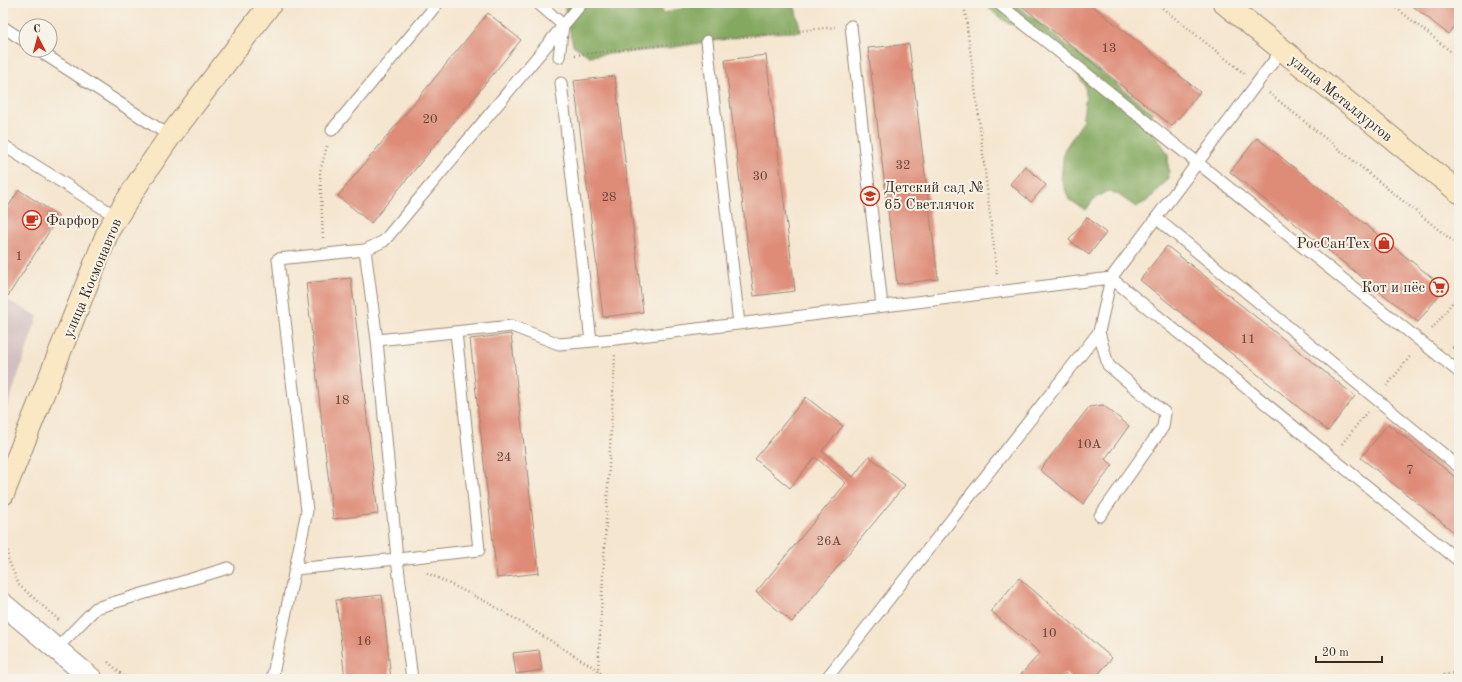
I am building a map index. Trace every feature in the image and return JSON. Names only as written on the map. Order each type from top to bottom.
[{"type":"main road","name":"улица Космонавтов","points":[[6,503],[109,229],[170,136],[271,3]]},
{"type":"main road","name":"улица Металлургов","points":[[1224,3],[1459,192]]},
{"type":"street","points":[[3,604],[92,679]]},
{"type":"lane","points":[[332,130],[438,3]]},
{"type":"lane","points":[[538,3],[563,25]]},
{"type":"lane","points":[[272,679],[307,511],[278,259],[365,250],[384,241],[582,3]]},
{"type":"lane","points":[[998,3],[1459,372]]},
{"type":"lane","points":[[559,57],[563,25]]},
{"type":"lane","points":[[851,26],[882,306]]},
{"type":"lane","points":[[3,27],[18,37]]},
{"type":"lane","points":[[707,41],[739,324]]},
{"type":"lane","points":[[826,679],[1099,332],[1111,278],[1282,50]]},
{"type":"lane","points":[[50,58],[170,136]]},
{"type":"lane","points":[[561,83],[591,341]]},
{"type":"lane","points":[[3,145],[117,217]]},
{"type":"lane","points":[[1156,218],[1459,467]]},
{"type":"lane","points":[[365,250],[377,340],[397,559],[412,679]]},
{"type":"lane","points":[[377,340],[512,326],[559,344],[616,339],[1111,278],[1459,561]]},
{"type":"lane","points":[[295,569],[479,550],[456,332]]},
{"type":"lane","points":[[1099,332],[1108,365],[1165,413],[1163,427],[1100,516]]},
{"type":"lane","points":[[56,649],[96,608],[228,568]]},
{"type":"path","points":[[964,3],[980,119],[999,292]]},
{"type":"path","points":[[1156,3],[1459,246]]},
{"type":"path","points":[[1390,3],[1459,58]]},
{"type":"path","points":[[324,254],[320,172],[332,130]]},
{"type":"path","points":[[1331,457],[1459,294]]},
{"type":"path","points":[[594,679],[598,670],[616,339]]},
{"type":"path","points":[[6,503],[8,559],[19,585],[72,631]]},
{"type":"path","points":[[397,559],[490,603],[598,670],[605,679]]},
{"type":"path","points":[[105,660],[127,679]]},
{"type":"path","points":[[1424,679],[1459,672]]},
{"type":"shaded area","points":[[3,298],[38,316],[3,420]]},
{"type":"green space","points":[[566,3],[656,3],[665,13],[701,3],[794,3],[801,32],[765,33],[669,48],[589,56],[573,45],[565,9]]},
{"type":"green space","points":[[983,3],[1014,3],[1153,113],[1147,125],[1168,154],[1169,178],[1149,200],[1136,207],[1117,194],[1107,191],[1093,200],[1086,210],[1069,200],[1061,179],[1064,150],[1082,123],[1086,95],[1085,86],[1069,63],[1047,43],[1001,19]]},
{"type":"building","points":[[1018,3],[1089,3],[1200,92],[1172,126]]},
{"type":"building","points":[[1409,3],[1459,3],[1459,21],[1448,34]]},
{"type":"building","points":[[488,13],[521,40],[371,223],[338,196]]},
{"type":"building","points":[[909,44],[938,279],[897,284],[868,48]]},
{"type":"building","points":[[766,55],[795,291],[754,296],[725,60]]},
{"type":"building","points":[[615,76],[643,312],[603,317],[574,81]]},
{"type":"building","points":[[1257,138],[1445,288],[1418,322],[1230,172]]},
{"type":"building","points":[[1025,166],[1046,185],[1031,202],[1010,184]]},
{"type":"building","points":[[19,190],[59,216],[8,296],[3,293],[3,215]]},
{"type":"building","points":[[1087,217],[1106,233],[1089,255],[1069,240]]},
{"type":"building","points":[[1167,246],[1355,396],[1328,431],[1140,280]]},
{"type":"building","points":[[351,278],[378,514],[333,519],[306,283]]},
{"type":"building","points":[[511,334],[539,573],[497,578],[470,339]]},
{"type":"building","points":[[1459,340],[1459,353],[1452,348]]},
{"type":"building","points":[[806,397],[843,426],[822,451],[853,477],[869,456],[905,485],[792,622],[756,592],[846,483],[815,457],[790,488],[755,459]]},
{"type":"building","points":[[1103,405],[1129,426],[1105,459],[1113,465],[1083,504],[1040,470],[1089,407]]},
{"type":"building","points":[[1388,424],[1459,480],[1459,536],[1361,458]]},
{"type":"building","points":[[1019,578],[1112,658],[1094,679],[1071,679],[1065,673],[1060,679],[1017,679],[1040,653],[991,611]]},
{"type":"building","points":[[382,595],[391,679],[345,679],[336,600]]},
{"type":"building","points":[[539,650],[542,670],[516,674],[513,653]]},
{"type":"place","name":"Детский сад № 65 Светлячок","points":[[870,196]]},
{"type":"place","name":"Фарфор","points":[[32,220]]},
{"type":"place","name":"РосСанТех","points":[[1384,243]]},
{"type":"place","name":"Кот и пёс","points":[[1439,287]]}]
